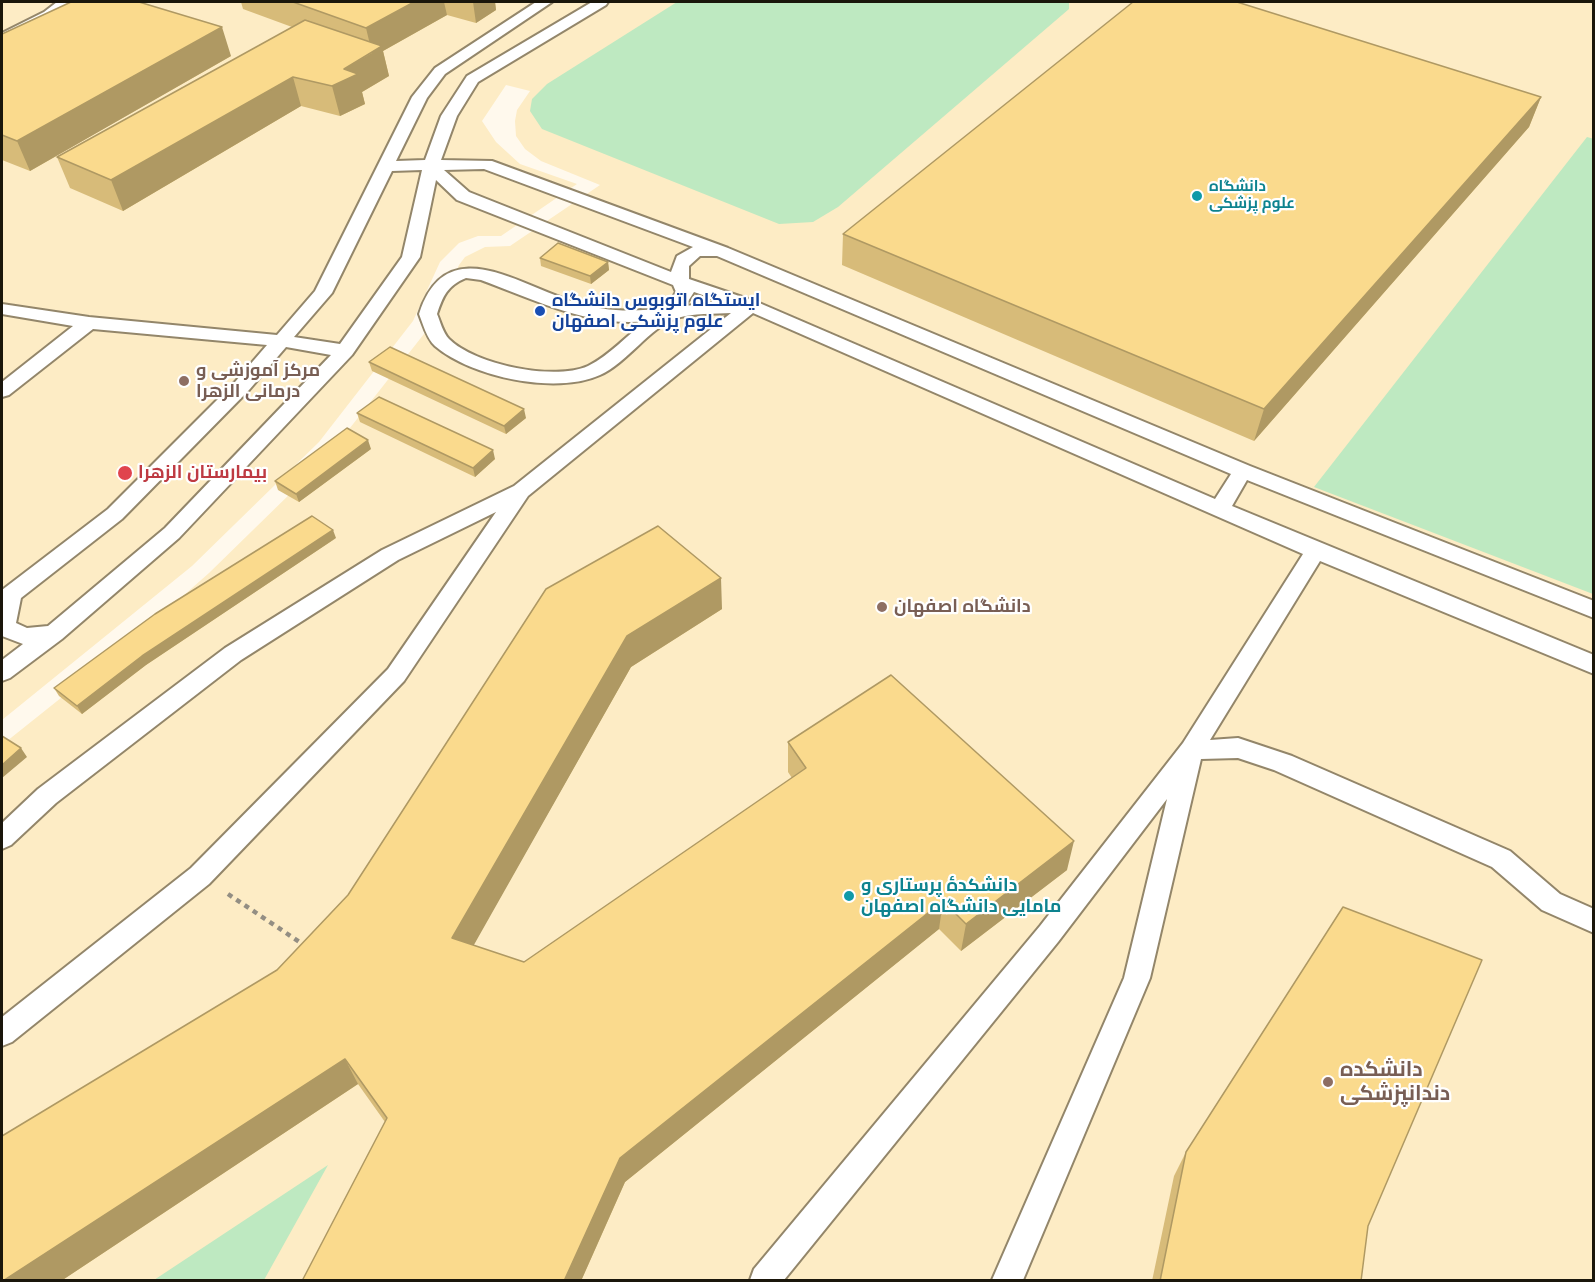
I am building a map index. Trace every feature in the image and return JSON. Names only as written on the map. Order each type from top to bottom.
[{"type":"lane","points":[[2,38],[49,15],[64,2]]},
{"type":"lane","points":[[54,633],[28,638],[12,633],[4,624],[6,598],[115,514],[242,386],[323,293],[420,97],[440,71],[545,2]]},
{"type":"lane","points":[[2,672],[54,633],[172,533],[345,351],[411,257],[431,166],[449,116],[472,79],[601,2]]},
{"type":"lane","points":[[386,166],[486,164],[722,252],[1243,471],[1593,610]]},
{"type":"lane","points":[[431,166],[463,196],[679,281],[751,306],[1316,551],[1593,665]]},
{"type":"lane","points":[[722,252],[706,250],[689,256],[679,265],[679,281],[685,292],[672,313],[593,371],[561,378],[539,377],[504,370],[463,356],[440,341],[428,314],[434,295],[446,280],[464,273],[484,275],[570,307],[612,316],[636,317],[672,313],[751,306]]},
{"type":"lane","points":[[2,838],[47,796],[233,654],[390,555],[520,491],[751,306]]},
{"type":"lane","points":[[2,309],[89,323],[282,341],[345,351]]},
{"type":"lane","points":[[2,391],[89,323]]},
{"type":"lane","points":[[1220,508],[1243,471]]},
{"type":"lane","points":[[2,1033],[200,876],[396,675],[520,491]]},
{"type":"lane","points":[[765,1281],[1049,934],[1191,750],[1316,551]]},
{"type":"lane","points":[[1191,750],[1238,748],[1283,763],[1501,860],[1551,902],[1593,922]]},
{"type":"lane","points":[[1008,1281],[1137,978],[1191,750]]},
{"type":"path","points":[[200,876],[307,947]]},
{"type":"shaded area","name":"دانشگاه اصفهان","points":[[2,2],[1593,2],[1593,1280],[2,1280],[2,745],[131,642],[209,573],[335,447],[431,325],[465,257],[485,247],[510,246],[600,185],[541,161],[525,149],[516,136],[515,121],[517,110],[530,91],[506,85],[482,121],[496,142],[520,164],[577,184],[501,236],[478,236],[459,243],[440,262],[413,321],[319,442],[192,566],[2,720]]},
{"type":"green space","points":[[677,2],[1069,2],[1069,9],[838,207],[813,222],[779,224],[542,129],[530,111],[532,99],[547,84]]},
{"type":"green space","points":[[1587,137],[1594,139],[1593,594],[1314,487]]},
{"type":"green space","points":[[328,1165],[264,1280],[154,1280]]},
{"type":"building","points":[[71,2],[139,2],[222,27],[17,141],[2,135],[2,34]]},
{"type":"building","points":[[293,2],[414,2],[366,28]]},
{"type":"building","name":"دانشگاه علوم پزشکی","points":[[1133,2],[1237,2],[1541,97],[1264,409],[843,234]]},
{"type":"building","points":[[305,20],[382,46],[344,69],[358,74],[332,86],[293,77],[111,180],[57,157]]},
{"type":"building","points":[[558,243],[608,262],[590,276],[540,258]]},
{"type":"building","points":[[390,347],[524,409],[504,426],[369,362]]},
{"type":"building","points":[[379,397],[493,450],[473,468],[357,413]]},
{"type":"building","points":[[347,428],[368,440],[296,494],[275,481]]},
{"type":"building","points":[[312,516],[333,530],[142,656],[77,706],[54,688],[155,614]]},
{"type":"building","name":"دانشکدهٔ پرستاری و مامایی دانشگاه اصفهان","points":[[658,526],[721,578],[627,636],[452,938],[524,962],[806,768],[788,742],[891,675],[1074,841],[966,924],[943,901],[620,1158],[564,1281],[302,1281],[387,1118],[345,1059],[2,1281],[2,1136],[277,970],[348,895],[546,589]]},
{"type":"building","points":[[2,736],[21,748],[2,765]]},
{"type":"building","name":"دانشکده دندانپزشکی","points":[[1343,907],[1482,960],[1368,1226],[1361,1281],[1160,1281],[1186,1152]]},
{"type":"place","name":"دانشگاه علوم پزشکی","points":[[1197,196]]},
{"type":"place","name":"ایستگاه اتوبوس دانشگاه علوم پزشکی اصفهان","points":[[540,311]]},
{"type":"place","name":"مرکز آموزشی و درمانی الزهرا","points":[[184,381]]},
{"type":"place","name":"بیمارستان الزهرا","points":[[125,473]]},
{"type":"place","name":"دانشگاه اصفهان","points":[[882,607]]},
{"type":"place","name":"دانشکدهٔ پرستاری و مامایی دانشگاه اصفهان","points":[[849,896]]},
{"type":"place","name":"دانشکده دندانپزشکی","points":[[1328,1082]]}]
